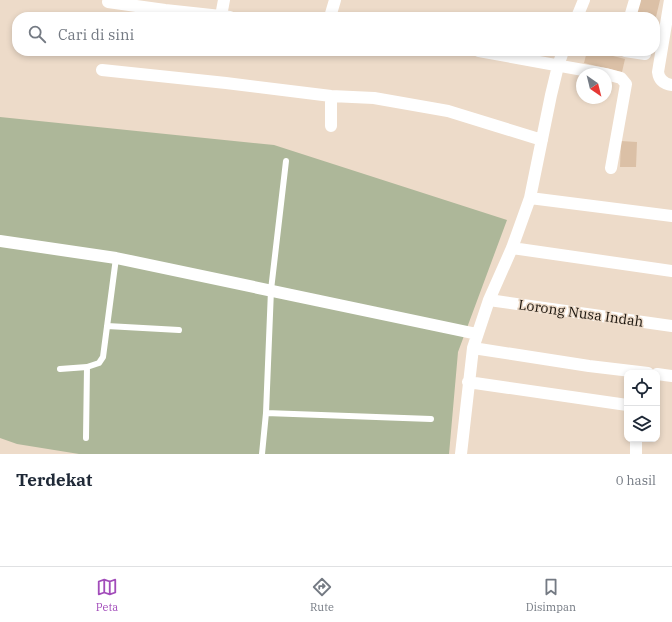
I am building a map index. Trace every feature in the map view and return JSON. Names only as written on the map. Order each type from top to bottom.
[{"type":"street","points":[[224,0],[225,12]]},
{"type":"street","points":[[332,12],[336,0]]},
{"type":"street","points":[[631,12],[634,0]]},
{"type":"street","points":[[670,0],[658,72],[659,78],[664,83],[672,85]]},
{"type":"street","points":[[578,12],[581,1]]},
{"type":"street","points":[[108,2],[166,5],[204,12]]},
{"type":"street","points":[[505,56],[576,69]]},
{"type":"street","points":[[461,454],[473,348],[489,300],[512,248],[530,198],[558,66],[562,56]]},
{"type":"street","points":[[102,70],[331,96],[374,98],[448,111],[542,140]]},
{"type":"street","points":[[611,168],[626,84],[621,78],[612,76]]},
{"type":"street","points":[[331,96],[331,126]]},
{"type":"street","points":[[530,198],[672,216]]},
{"type":"street","points":[[0,241],[116,258],[477,334]]},
{"type":"street","points":[[512,248],[672,271]]},
{"type":"street","name":"Lorong Nusa Indah","points":[[489,300],[672,326]]},
{"type":"street","points":[[473,348],[624,370]]},
{"type":"street","points":[[660,374],[672,376]]},
{"type":"street","points":[[468,382],[624,405]]},
{"type":"street","points":[[636,442],[636,454]]},
{"type":"lane","points":[[262,454],[266,412],[270,290],[286,161]]},
{"type":"lane","points":[[60,369],[87,367],[99,363],[103,357],[116,258]]},
{"type":"lane","points":[[107,326],[179,330]]},
{"type":"lane","points":[[86,438],[87,367]]},
{"type":"lane","points":[[266,412],[431,419]]},
{"type":"green space","points":[[0,117],[274,145],[507,220],[458,352],[449,454],[79,454],[17,444],[0,438]]},
{"type":"building","points":[[638,0],[660,0],[657,12],[635,12]]},
{"type":"building","points":[[586,56],[613,56],[625,59],[622,72],[612,70],[612,68],[605,68],[584,63]]},
{"type":"building","points":[[621,141],[637,142],[636,167],[620,167]]}]
